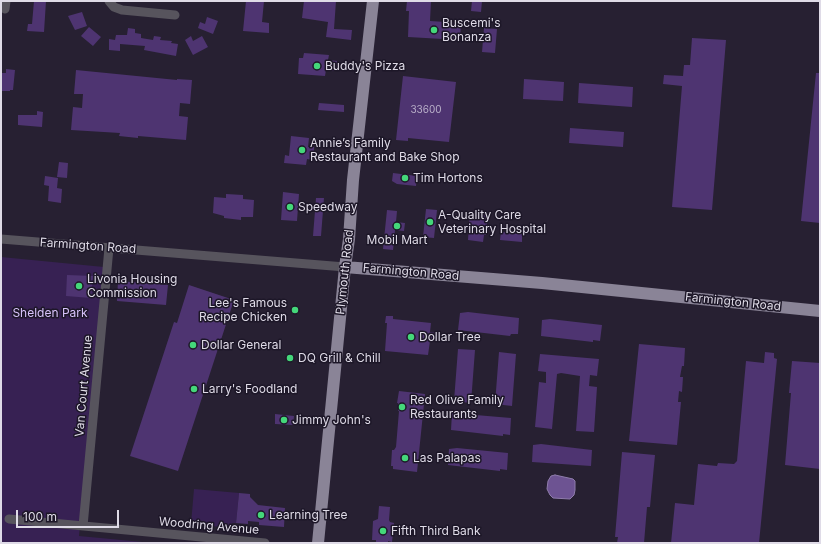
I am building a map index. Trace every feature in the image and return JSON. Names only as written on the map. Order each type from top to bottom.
[{"type":"main road","name":"Plymouth Road","points":[[318,543],[344,267],[373,1]]},
{"type":"main road","name":"Farmington Road","points":[[344,267],[526,282],[820,311]]},
{"type":"street","points":[[110,1],[114,7],[122,10],[176,15]]},
{"type":"street","name":"Farmington Road","points":[[1,239],[344,267]]},
{"type":"street","name":"Van Court Avenue","points":[[84,526],[109,248]]},
{"type":"street","name":"Woodring Avenue","points":[[9,519],[265,543]]},
{"type":"green space","name":"Shelden Park","points":[[1,257],[104,267],[79,536],[153,543],[1,543]]},
{"type":"green space","points":[[194,489],[239,493],[236,523],[232,523],[232,528],[191,524]]},
{"type":"shaded area","points":[[555,475],[573,479],[575,481],[574,495],[570,499],[553,498],[550,495],[547,489],[548,481],[551,476]]},
{"type":"building","points":[[34,1],[46,1],[44,32],[27,31],[28,24],[32,24]]},
{"type":"building","points":[[246,1],[264,1],[262,22],[269,23],[269,33],[243,31]]},
{"type":"building","points":[[304,1],[336,1],[334,29],[352,30],[351,40],[326,37],[328,22],[302,18]]},
{"type":"building","name":"Buscemi's Bonanza","points":[[407,1],[431,1],[430,21],[461,23],[460,40],[408,37],[409,11],[406,11]]},
{"type":"building","points":[[472,1],[482,1],[481,12],[471,11]]},
{"type":"building","points":[[82,12],[87,26],[75,30],[68,16]]},
{"type":"building","points":[[207,17],[218,21],[213,34],[198,28],[200,22],[205,24]]},
{"type":"building","points":[[89,27],[101,37],[93,46],[81,36]]},
{"type":"building","points":[[128,28],[135,29],[135,33],[141,34],[141,38],[153,40],[154,36],[161,37],[160,40],[172,41],[171,43],[178,44],[176,56],[144,50],[145,46],[120,44],[120,51],[109,50],[109,39],[115,40],[116,35],[127,35]]},
{"type":"building","points":[[484,28],[497,29],[495,53],[482,52]]},
{"type":"building","points":[[191,36],[193,41],[202,36],[208,47],[193,55],[185,40]]},
{"type":"building","points":[[692,38],[726,40],[712,210],[672,207],[682,86],[663,84],[664,75],[683,76],[684,65],[690,65]]},
{"type":"building","name":"Buddy's Pizza","points":[[304,53],[329,55],[328,60],[337,61],[336,71],[326,70],[325,76],[298,74],[299,58],[303,58]]},
{"type":"building","points":[[6,69],[15,70],[13,90],[1,91],[1,73],[6,73]]},
{"type":"building","points":[[76,70],[177,80],[192,80],[190,104],[180,103],[179,116],[188,117],[186,140],[138,136],[138,138],[119,136],[120,133],[71,130],[73,107],[82,108],[83,94],[74,94]]},
{"type":"building","points":[[816,73],[820,73],[820,223],[801,221]]},
{"type":"building","points":[[403,76],[456,82],[449,142],[408,138],[408,141],[396,140]]},
{"type":"building","points":[[524,79],[564,82],[563,101],[523,99]]},
{"type":"building","points":[[579,83],[633,87],[632,107],[578,103]]},
{"type":"building","points":[[319,103],[344,105],[344,112],[318,110]]},
{"type":"building","points":[[37,111],[43,112],[42,127],[18,125],[18,115],[37,115]]},
{"type":"building","points":[[570,128],[624,132],[623,147],[569,143]]},
{"type":"building","name":"Annie’s Family Restaurant and Bake Shop","points":[[291,136],[309,138],[308,147],[314,147],[313,160],[307,159],[306,165],[284,163],[285,155],[289,156]]},
{"type":"building","points":[[59,162],[68,163],[67,178],[57,177]]},
{"type":"building","name":"Tim Hortons","points":[[393,173],[417,176],[416,186],[397,184],[392,181]]},
{"type":"building","points":[[45,176],[58,178],[57,188],[62,189],[61,203],[48,201],[49,186],[44,185]]},
{"type":"building","name":"Speedway","points":[[283,192],[299,194],[297,221],[281,220]]},
{"type":"building","points":[[226,194],[243,195],[243,199],[254,200],[253,217],[241,217],[241,220],[224,218],[224,216],[213,213],[214,197],[226,198]]},
{"type":"building","points":[[316,198],[324,198],[321,236],[313,236]]},
{"type":"building","name":"A-Quality Care Veterinary Hospital","points":[[426,209],[437,210],[434,238],[423,237]]},
{"type":"building","points":[[387,210],[397,211],[396,222],[405,223],[404,231],[395,230],[393,250],[383,249]]},
{"type":"building","points":[[470,212],[488,213],[486,235],[484,235],[483,242],[468,240]]},
{"type":"building","points":[[501,232],[522,234],[522,242],[500,240]]},
{"type":"building","name":"Livonia Housing Commission","points":[[67,275],[93,276],[91,298],[66,296]]},
{"type":"building","points":[[118,281],[168,285],[166,305],[117,301]]},
{"type":"building","points":[[189,285],[234,300],[178,471],[130,456],[174,322],[177,323]]},
{"type":"building","points":[[468,312],[519,318],[518,334],[511,334],[510,336],[458,330],[460,313]]},
{"type":"building","name":"Dollar Tree","points":[[386,316],[393,316],[393,319],[431,323],[430,332],[436,333],[435,341],[430,341],[428,355],[385,351]]},
{"type":"building","points":[[550,319],[602,325],[600,341],[593,340],[593,342],[541,336],[542,320]]},
{"type":"building","points":[[639,344],[685,348],[684,366],[682,366],[680,377],[683,377],[682,392],[679,391],[678,402],[681,402],[677,445],[629,441]]},
{"type":"building","points":[[458,349],[475,350],[471,403],[454,401]]},
{"type":"building","points":[[499,352],[516,354],[512,406],[495,404]]},
{"type":"building","points":[[765,352],[774,353],[774,358],[777,359],[759,543],[671,543],[675,503],[694,505],[698,464],[717,466],[718,463],[734,464],[737,461],[746,361],[764,363]]},
{"type":"building","points":[[540,354],[599,359],[597,376],[590,375],[589,386],[597,387],[594,432],[576,431],[580,376],[561,373],[557,374],[552,429],[535,427],[539,382],[546,383],[546,372],[538,371]]},
{"type":"building","points":[[792,361],[820,363],[820,469],[785,465]]},
{"type":"building","points":[[399,391],[425,394],[417,472],[393,469],[393,466],[391,466],[392,450],[396,447],[399,411],[397,403]]},
{"type":"building","points":[[452,413],[511,418],[510,435],[503,434],[503,436],[451,430]]},
{"type":"building","name":"Jimmy John's","points":[[275,414],[294,416],[293,425],[275,424]]},
{"type":"building","points":[[541,444],[592,450],[591,466],[532,462],[533,445]]},
{"type":"building","points":[[457,448],[508,453],[507,470],[500,469],[500,471],[448,465],[449,449]]},
{"type":"building","points":[[622,452],[655,455],[650,507],[647,507],[644,543],[617,543],[618,537],[615,537]]},
{"type":"building","name":"Learning Tree","points":[[239,493],[250,494],[250,497],[258,505],[285,508],[284,527],[259,525],[259,522],[248,521],[248,524],[236,523]]},
{"type":"building","name":"Fifth Third Bank","points":[[379,506],[390,507],[389,520],[390,522],[394,523],[392,542],[388,541],[388,543],[376,543],[376,540],[372,540],[373,521],[378,519]]},
{"type":"place","name":"Buscemi's Bonanza","points":[[434,30]]},
{"type":"place","name":"Buddy's Pizza","points":[[317,66]]},
{"type":"place","name":"Annie’s Family Restaurant and Bake Shop","points":[[302,150]]},
{"type":"place","name":"Tim Hortons","points":[[405,178]]},
{"type":"place","name":"Speedway","points":[[290,207]]},
{"type":"place","name":"A-Quality Care Veterinary Hospital","points":[[430,222]]},
{"type":"place","name":"Mobil Mart","points":[[397,226]]},
{"type":"place","name":"Livonia Housing Commission","points":[[79,286]]},
{"type":"place","name":"Lee's Famous Recipe Chicken","points":[[295,310]]},
{"type":"place","name":"Dollar Tree","points":[[411,337]]},
{"type":"place","name":"Dollar General","points":[[193,345]]},
{"type":"place","name":"DQ Grill & Chill","points":[[290,358]]},
{"type":"place","name":"Larry's Foodland","points":[[194,389]]},
{"type":"place","name":"Red Olive Family Restaurants","points":[[402,407]]},
{"type":"place","name":"Jimmy John's","points":[[284,420]]},
{"type":"place","name":"Las Palapas","points":[[405,458]]},
{"type":"place","name":"Learning Tree","points":[[261,515]]},
{"type":"place","name":"Fifth Third Bank","points":[[383,531]]}]
